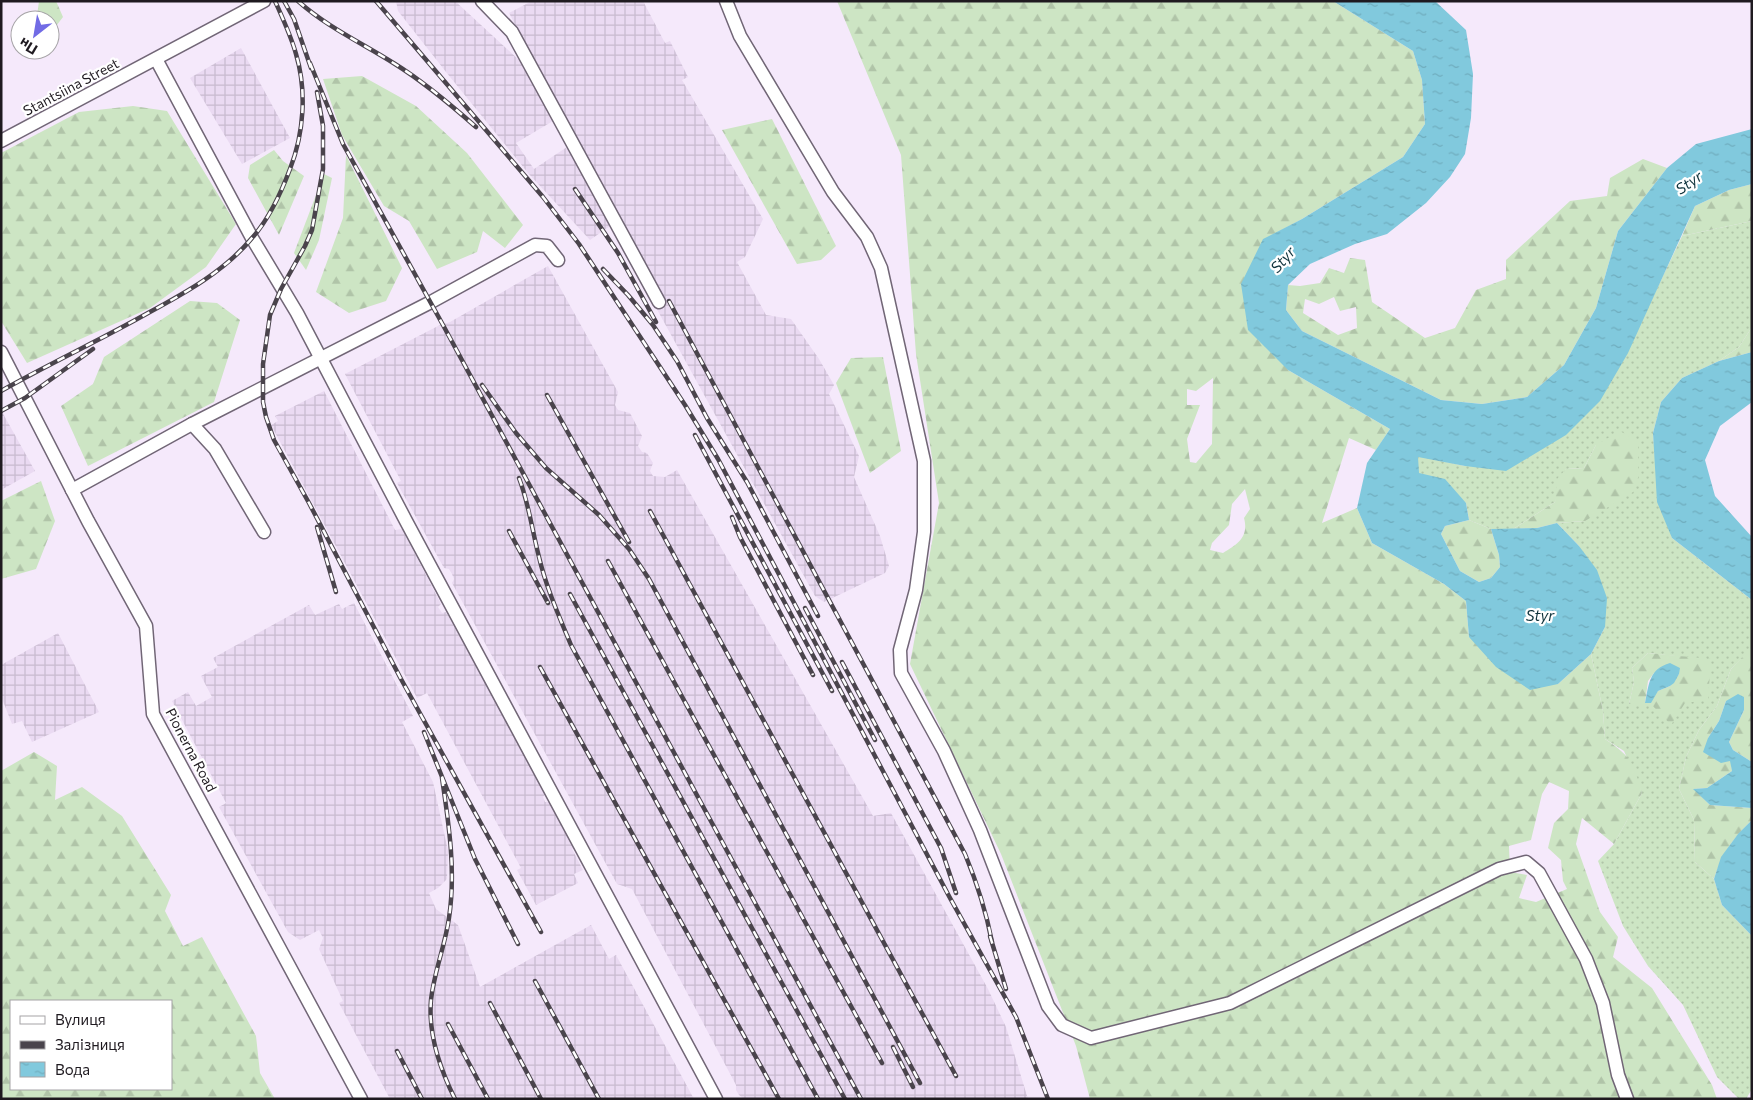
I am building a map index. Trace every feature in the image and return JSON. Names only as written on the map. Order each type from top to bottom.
[{"type":"street","name":"Stantsiina Street","points":[[1,141],[264,1]]},
{"type":"street","points":[[482,1],[512,32],[658,302]]},
{"type":"street","points":[[726,1],[740,36],[833,192],[867,237],[881,268],[924,461],[924,532],[916,590],[900,650],[901,672],[944,751],[980,830],[1048,1006],[1062,1025],[1091,1038],[1230,1003],[1499,869],[1526,862],[1539,873],[1586,959],[1602,1003],[1618,1075],[1627,1099]]},
{"type":"street","points":[[156,59],[252,238],[297,313],[410,530],[716,1099]]},
{"type":"street","points":[[72,490],[192,424],[431,302],[535,245],[547,246],[558,260]]},
{"type":"street","name":"Pionerna Road","points":[[1,352],[72,490],[146,626],[153,714],[361,1099]]},
{"type":"street","points":[[192,424],[215,449],[264,532]]},
{"type":"shaded area","points":[[396,1],[455,1],[519,60],[553,121],[516,143],[534,169],[567,147],[610,226],[590,240],[528,173],[446,72],[398,11]]},
{"type":"shaded area","points":[[532,1],[643,1],[665,43],[670,41],[688,77],[682,80],[763,219],[745,257],[737,262],[766,315],[791,319],[819,359],[834,385],[829,394],[859,456],[854,477],[880,536],[889,566],[885,573],[824,602],[815,596],[654,304],[560,108],[509,13]]},
{"type":"shaded area","points":[[241,48],[290,138],[242,164],[190,78]]},
{"type":"shaded area","points":[[548,266],[618,392],[615,405],[618,410],[630,413],[642,436],[638,446],[642,452],[647,453],[653,463],[650,471],[653,476],[665,477],[677,470],[873,816],[891,813],[988,989],[1006,1027],[1028,1099],[744,1099],[736,1090],[736,1085],[632,889],[617,884],[452,583],[454,579],[452,574],[449,569],[444,568],[397,483],[401,481],[345,374],[438,326],[450,322]]},
{"type":"shaded area","points":[[324,391],[395,530],[402,529],[441,604],[438,607],[442,613],[446,612],[546,793],[543,797],[545,802],[551,802],[575,847],[572,849],[583,870],[574,874],[578,883],[536,905],[517,870],[521,868],[427,693],[417,698],[271,425],[278,421],[275,416]]},
{"type":"shaded area","points":[[1,410],[35,471],[1,490]]},
{"type":"shaded area","points":[[354,603],[413,716],[402,722],[433,782],[448,851],[447,879],[438,888],[429,893],[436,909],[458,925],[480,987],[591,925],[609,959],[616,955],[694,1099],[390,1099],[339,1003],[343,1001],[319,949],[323,938],[319,930],[300,940],[288,932],[219,807],[226,803],[172,701],[188,692],[196,706],[212,697],[201,676],[218,667],[213,658],[309,605],[315,615],[339,604],[342,609]]},
{"type":"shaded area","points":[[58,633],[99,712],[32,742],[22,721],[12,724],[1,696],[1,665]]},
{"type":"green space","points":[[39,1],[56,1],[60,10],[38,10]]},
{"type":"green space","points":[[837,1],[1333,1],[1413,51],[1422,80],[1425,124],[1403,157],[1302,219],[1263,240],[1288,370],[1390,429],[1376,450],[1349,438],[1322,523],[1357,508],[1372,543],[1444,584],[1466,601],[1469,637],[1558,684],[1591,654],[1603,711],[1605,739],[1620,750],[1630,761],[1642,793],[1614,844],[1582,818],[1576,844],[1600,912],[1618,937],[1613,957],[1652,988],[1712,1085],[1717,1099],[1090,1099],[1076,1046],[1001,854],[910,664],[939,503],[916,354],[901,155]],"holes":[[[1213,378],[1212,444],[1196,463],[1190,462],[1187,439],[1200,405],[1187,405],[1187,389],[1196,391]],[[1245,489],[1250,509],[1244,518],[1244,535],[1238,543],[1223,553],[1210,550],[1212,543],[1229,525],[1232,504]],[[1549,782],[1569,791],[1568,809],[1554,823],[1548,848],[1561,860],[1563,881],[1567,889],[1536,902],[1519,898],[1527,875],[1510,872],[1509,846],[1531,840],[1542,794]]]},
{"type":"green space","points":[[60,10],[63,17],[60,21]]},
{"type":"green space","points":[[362,76],[416,106],[467,153],[523,225],[505,248],[483,231],[477,252],[437,269],[409,221],[384,206],[342,135],[323,79]]},
{"type":"green space","points":[[133,106],[167,111],[236,224],[206,267],[150,308],[27,363],[1,321],[1,153],[79,112]]},
{"type":"green space","points":[[772,119],[836,246],[821,260],[797,264],[722,130]]},
{"type":"green space","points":[[274,150],[283,161],[304,176],[279,235],[248,178],[250,165]]},
{"type":"green space","points":[[346,155],[402,268],[386,301],[349,313],[316,292],[343,218]]},
{"type":"green space","points":[[1643,159],[1667,168],[1618,231],[1596,308],[1564,365],[1527,397],[1482,404],[1441,400],[1302,331],[1286,310],[1288,285],[1300,286],[1320,283],[1329,268],[1344,273],[1350,258],[1365,260],[1372,302],[1425,338],[1455,328],[1476,290],[1506,279],[1506,260],[1570,201],[1607,196],[1610,178]],"holes":[[[1334,297],[1340,311],[1356,307],[1357,328],[1338,335],[1303,313],[1305,299],[1319,304]]]},
{"type":"green space","points":[[324,174],[332,178],[319,240],[306,270],[294,253]]},
{"type":"green space","points":[[1752,184],[1752,221],[1682,236],[1695,206],[1729,190]]},
{"type":"green space","points":[[1752,221],[1752,327],[1739,347],[1719,361],[1682,378],[1661,402],[1653,433],[1655,457],[1672,538],[1752,600],[1752,650],[1731,669],[1717,706],[1699,730],[1686,757],[1679,789],[1694,820],[1695,862],[1714,879],[1722,905],[1752,936],[1752,1089],[1746,1099],[1739,1099],[1717,1077],[1683,1005],[1648,966],[1623,926],[1598,861],[1614,844],[1642,793],[1624,751],[1605,739],[1603,711],[1591,654],[1605,627],[1579,546],[1557,523],[1585,521],[1596,445],[1584,468],[1566,469],[1555,502],[1513,529],[1491,529],[1469,520],[1466,503],[1418,473],[1418,456],[1465,466],[1652,299],[1682,236]],"holes":[[[1648,653],[1711,660],[1651,704],[1629,704],[1634,682],[1632,668]]]},
{"type":"green space","points":[[190,301],[217,303],[240,320],[214,402],[88,466],[61,406],[93,384],[104,357]]},
{"type":"green space","points":[[1752,327],[1752,352],[1719,361],[1739,347]]},
{"type":"green space","points":[[883,357],[901,451],[870,473],[836,383],[851,358]]},
{"type":"green space","points":[[1620,431],[1638,442],[1638,478],[1633,492],[1585,521],[1557,523],[1537,528],[1513,529],[1555,502],[1557,479],[1566,469],[1584,468],[1596,445]]},
{"type":"green space","points":[[41,481],[55,521],[36,569],[1,579],[1,501]]},
{"type":"green space","points":[[1469,520],[1491,529],[1499,555],[1500,567],[1491,578],[1479,582],[1460,571],[1441,534],[1445,526]]},
{"type":"green space","points":[[1750,649],[1752,650],[1752,762],[1733,750],[1729,742],[1744,710],[1726,701],[1719,721],[1708,738],[1731,761],[1732,771],[1707,788],[1694,789],[1710,805],[1752,808],[1752,820],[1729,847],[1714,879],[1695,862],[1694,820],[1679,789],[1686,757],[1699,730],[1717,706],[1731,669]]},
{"type":"green space","points":[[1648,653],[1711,659],[1708,700],[1685,703],[1671,725],[1651,704],[1629,704],[1634,682],[1632,668]],"holes":[[[1654,673],[1679,674],[1670,686],[1658,691],[1645,703],[1648,681]]]},
{"type":"green space","points":[[34,752],[57,766],[55,800],[82,787],[122,816],[171,895],[165,911],[183,946],[202,937],[256,1036],[260,1073],[275,1099],[1,1099],[1,771]]},
{"type":"water","name":"Styr","points":[[1333,1],[1435,1],[1466,30],[1473,74],[1471,118],[1465,154],[1450,177],[1426,203],[1387,234],[1355,244],[1310,264],[1288,285],[1286,310],[1302,331],[1441,400],[1482,404],[1527,397],[1564,365],[1596,308],[1618,231],[1667,168],[1696,144],[1752,129],[1752,184],[1729,190],[1695,206],[1628,353],[1600,401],[1566,435],[1506,471],[1465,466],[1418,457],[1419,473],[1445,479],[1466,503],[1469,520],[1445,526],[1441,534],[1460,571],[1479,582],[1491,578],[1500,567],[1499,555],[1491,529],[1537,528],[1557,523],[1579,546],[1597,570],[1607,598],[1605,627],[1591,654],[1558,684],[1530,690],[1496,667],[1469,637],[1466,601],[1444,584],[1372,543],[1357,508],[1367,463],[1390,429],[1288,370],[1248,330],[1241,284],[1263,239],[1302,219],[1403,157],[1425,124],[1422,80],[1413,51]]},
{"type":"water","points":[[1752,352],[1752,402],[1720,426],[1705,460],[1715,496],[1752,537],[1752,600],[1672,538],[1657,502],[1653,433],[1661,402],[1682,378],[1719,361]]},
{"type":"water","points":[[1670,663],[1680,668],[1674,683],[1658,691],[1651,703],[1645,703],[1649,684],[1654,673]]},
{"type":"water","points":[[1738,694],[1744,697],[1744,710],[1729,742],[1733,750],[1752,762],[1752,808],[1710,805],[1693,789],[1707,788],[1732,771],[1730,761],[1721,763],[1703,752],[1708,738],[1719,721],[1726,701]]},
{"type":"water","points":[[1752,820],[1752,936],[1722,905],[1714,879],[1721,857],[1738,834]]},
{"type":"railway","points":[[1,391],[190,289],[230,261],[264,223],[279,196],[295,155],[301,127],[303,97],[296,54],[275,1]]},
{"type":"railway","points":[[284,1],[294,19],[311,68]]},
{"type":"railway","points":[[298,1],[333,27],[416,78],[476,127]]},
{"type":"railway","points":[[376,1],[543,197],[579,244],[685,405],[718,459],[950,898],[1016,1017],[1048,1099]]},
{"type":"railway","points":[[310,63],[343,144],[443,325],[861,1099]]},
{"type":"railway","points":[[317,92],[323,126],[323,169],[312,230],[281,289],[270,315],[263,364],[263,402],[266,417],[274,440],[401,679],[541,932]]},
{"type":"railway","points":[[575,189],[618,253],[656,322]]},
{"type":"railway","points":[[603,269],[653,325],[677,361],[707,418],[747,482],[818,616]]},
{"type":"railway","points":[[669,301],[965,854],[981,897],[992,942]]},
{"type":"railway","points":[[1,411],[25,398],[93,349]]},
{"type":"railway","points":[[482,385],[516,433],[546,468],[599,515],[629,549],[649,579],[920,1083]]},
{"type":"railway","points":[[547,395],[629,542]]},
{"type":"railway","points":[[695,435],[832,691]]},
{"type":"railway","points":[[519,478],[545,579],[571,645],[818,1099]]},
{"type":"railway","points":[[650,511],[956,1076]]},
{"type":"railway","points":[[732,517],[740,537],[813,675]]},
{"type":"railway","points":[[317,527],[336,592]]},
{"type":"railway","points":[[509,531],[548,603]]},
{"type":"railway","points":[[608,561],[882,1063]]},
{"type":"railway","points":[[570,594],[845,1099]]},
{"type":"railway","points":[[805,608],[875,740]]},
{"type":"railway","points":[[842,662],[941,848],[956,893]]},
{"type":"railway","points":[[540,667],[779,1099]]},
{"type":"railway","points":[[424,732],[475,859],[518,944]]},
{"type":"railway","points":[[442,778],[451,848],[452,883],[449,918],[432,990],[431,1026],[444,1076],[455,1099]]},
{"type":"railway","points":[[990,936],[1006,989]]},
{"type":"railway","points":[[535,981],[599,1099]]},
{"type":"railway","points":[[490,1003],[541,1099]]},
{"type":"railway","points":[[448,1024],[488,1099]]},
{"type":"railway","points":[[893,1047],[913,1087]]},
{"type":"railway","points":[[397,1051],[422,1099]]}]
